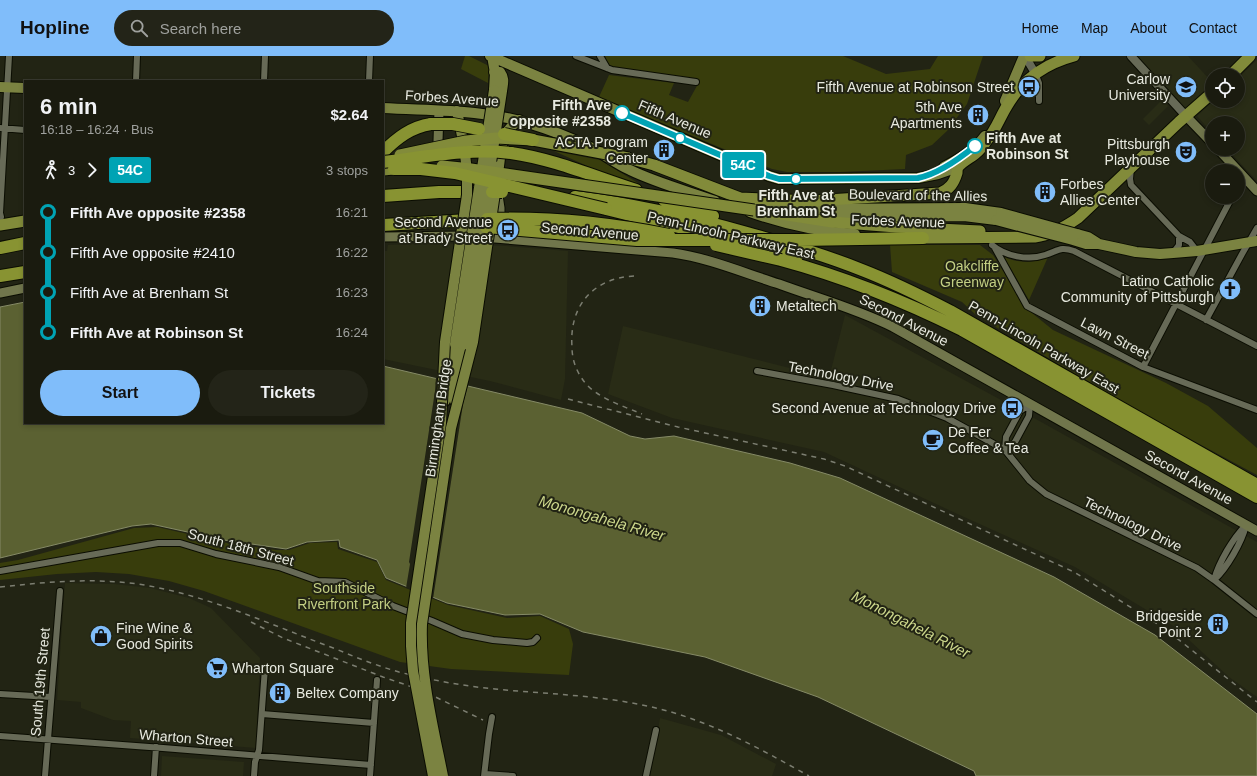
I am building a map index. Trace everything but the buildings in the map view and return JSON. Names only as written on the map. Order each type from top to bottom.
[{"type":"highway","points":[[1030,56],[1040,56]]},
{"type":"highway","name":"Fifth Avenue","points":[[958,167],[976,153],[988,139],[1012,98],[1035,73],[1057,61],[1074,56]]},
{"type":"highway","points":[[1238,68],[1250,56]]},
{"type":"highway","name":"Forbes Avenue","points":[[923,238],[1029,238],[1046,235],[1068,226],[1205,99]]},
{"type":"highway","points":[[384,151],[404,134],[419,127],[431,124],[453,124],[533,140]]},
{"type":"highway","name":"Boulevard of the Allies","points":[[384,159],[474,140],[496,138],[533,140],[628,158],[654,165],[726,194],[740,198]]},
{"type":"highway","points":[[384,162],[460,153],[511,153],[530,156],[802,245]]},
{"type":"highway","name":"Boulevard of the Allies","points":[[388,169],[430,166],[466,168],[790,215]]},
{"type":"highway","points":[[740,198],[811,201],[936,194],[944,192],[950,187],[954,181],[958,167]]},
{"type":"highway","points":[[388,169],[438,171],[459,174],[782,256]]},
{"type":"highway","name":"Penn-Lincoln Parkway East","points":[[384,196],[439,192],[497,192],[567,196],[646,208],[802,245],[926,298],[1257,485]]},
{"type":"highway","points":[[0,219],[24,213]]},
{"type":"highway","points":[[790,215],[832,222],[889,226],[1030,233],[1057,230]]},
{"type":"highway","points":[[0,219],[24,221]]},
{"type":"highway","name":"Penn-Lincoln Parkway East","points":[[384,225],[551,220],[612,225],[782,256],[819,271],[858,284],[934,316],[962,330],[1257,497]]},
{"type":"highway","points":[[487,223],[637,240],[802,245],[923,238]]},
{"type":"highway","points":[[0,248],[24,243]]},
{"type":"highway","points":[[0,276],[24,272]]},
{"type":"main road","name":"Fifth Avenue","points":[[491,56],[779,179],[918,178],[938,174],[958,167]]},
{"type":"main road","name":"Birmingham Bridge","points":[[442,776],[427,690],[422,634],[425,602],[452,428],[456,387],[498,90],[491,56]]},
{"type":"main road","points":[[1005,101],[1024,56]]},
{"type":"main road","name":"Fifth Avenue","points":[[926,176],[957,160],[981,141],[991,127],[1005,101],[1017,85],[1035,73]]},
{"type":"main road","points":[[4,87],[24,88]]},
{"type":"main road","name":"Birmingham Bridge","points":[[433,776],[413,671],[410,634],[441,423],[498,90]]},
{"type":"main road","name":"Forbes Avenue","points":[[384,108],[487,113],[519,120],[590,147],[619,165],[643,176],[771,220],[831,232],[923,238]]},
{"type":"main road","points":[[439,111],[438,147],[440,159],[449,166],[483,172],[492,180],[496,188],[500,208],[500,238]]},
{"type":"main road","points":[[441,423],[445,342],[467,195],[467,164],[457,111]]},
{"type":"main road","points":[[1186,116],[1205,136]]},
{"type":"main road","points":[[452,428],[473,346],[503,142],[508,130],[519,120]]},
{"type":"main road","points":[[1224,156],[1232,164]]},
{"type":"main road","points":[[1245,178],[1257,191]]},
{"type":"main road","name":"Boulevard of the Allies","points":[[740,198],[806,209],[965,208],[989,210],[998,216]]},
{"type":"main road","name":"Boulevard of the Allies","points":[[790,215],[822,217],[998,216],[1075,237],[1088,237],[1099,244],[1136,252],[1173,253],[1253,241]]},
{"type":"main road","name":"Second Avenue","points":[[384,237],[451,236],[500,238],[673,253],[730,268],[872,317],[894,327],[1257,531]]},
{"type":"main road","points":[[0,293],[24,288]]},
{"type":"street","points":[[0,219],[4,87],[9,56]]},
{"type":"street","points":[[136,80],[137,56]]},
{"type":"street","points":[[264,80],[265,56]]},
{"type":"street","points":[[369,80],[370,56]]},
{"type":"street","points":[[576,56],[606,68],[696,82]]},
{"type":"street","points":[[600,56],[606,68]]},
{"type":"street","points":[[1024,56],[1035,73],[1039,83],[1039,101]]},
{"type":"street","points":[[1131,56],[1186,116]]},
{"type":"street","points":[[2,128],[24,130]]},
{"type":"street","points":[[1131,168],[1131,185],[1179,236],[1200,250]]},
{"type":"street","points":[[1115,183],[1131,185]]},
{"type":"street","points":[[1143,367],[1176,304],[1200,250],[1228,204]]},
{"type":"street","points":[[1206,320],[1253,241],[1257,228]]},
{"type":"street","points":[[1173,253],[1179,245],[1179,236]]},
{"type":"street","name":"Lawn Street","points":[[1176,304],[1067,248],[1059,249],[1045,256],[1026,258],[1013,255],[993,246],[1027,306],[1143,367],[1257,410]]},
{"type":"street","points":[[1176,304],[1257,346]]},
{"type":"street","name":"Technology Drive","points":[[757,372],[833,385],[898,400],[947,418],[1005,450],[1030,481],[1046,494],[1187,563],[1214,580],[1257,614]]},
{"type":"street","points":[[1005,450],[1006,437],[1020,411],[1030,404]]},
{"type":"street","points":[[1005,450],[1015,442],[1029,416],[1030,404]]},
{"type":"street","points":[[1214,580],[1222,573],[1240,542],[1246,525]]},
{"type":"street","name":"South 18th Street","points":[[0,571],[158,543],[173,542],[216,554],[279,567],[318,581],[345,582],[393,606],[432,620],[462,634],[493,640],[527,643],[533,642],[537,638]]},
{"type":"street","name":"South 19th Street","points":[[45,776],[50,697],[60,591]]},
{"type":"street","points":[[254,776],[255,762],[259,750],[266,668]]},
{"type":"street","points":[[370,776],[377,680]]},
{"type":"street","points":[[0,694],[50,697]]},
{"type":"street","points":[[262,714],[374,722]]},
{"type":"street","points":[[492,717],[484,775],[514,776]]},
{"type":"street","points":[[646,776],[656,730]]},
{"type":"street","name":"Wharton Street","points":[[0,736],[371,765]]},
{"type":"street","points":[[154,776],[156,747]]},
{"type":"shaded area","name":"Carlow University","points":[[1131,56],[1188,56],[1205,74],[1205,99],[1186,116]]},
{"type":"shaded area","points":[[1257,60],[1257,181],[1245,168],[1245,164],[1241,164],[1234,156],[1245,156],[1245,116],[1205,116],[1205,125],[1197,116],[1206,108],[1245,108],[1245,71]]},
{"type":"shaded area","points":[[1162,100],[1168,106],[1149,125],[1143,119]]},
{"type":"shaded area","points":[[440,243],[568,251],[565,379],[561,400],[490,381],[384,359],[384,251],[387,251],[388,245]]},
{"type":"shaded area","points":[[845,315],[1257,542],[1257,697],[1229,677],[1175,627],[1075,567],[824,452],[672,418],[608,394],[623,326],[829,378]]},
{"type":"shaded area","points":[[65,583],[114,584],[150,588],[189,598],[211,608],[260,658],[256,748],[130,738],[131,721],[113,720],[81,708],[81,702],[57,700]]},
{"type":"shaded area","points":[[660,718],[721,735],[776,764],[772,776],[650,776]]},
{"type":"shaded area","points":[[162,756],[244,762],[243,776],[161,776]]},
{"type":"green space","points":[[465,56],[469,56],[489,66],[488,83],[461,69]]},
{"type":"green space","points":[[605,56],[843,56],[886,74],[930,69],[938,56],[983,56],[967,104],[947,131],[932,145],[906,155],[905,169],[841,172],[787,172],[772,169],[599,97],[609,75],[674,83],[669,95],[688,102],[698,84],[696,80],[671,75],[609,67]]},
{"type":"green space","points":[[554,151],[600,160],[638,183],[635,184],[607,175]]},
{"type":"green space","name":"Oakcliffe Greenway","points":[[890,245],[980,245],[993,255],[1027,309],[1053,330],[1166,383],[1208,406],[1257,448],[1257,475],[1149,417],[977,316],[962,302],[892,272]]},
{"type":"green space","points":[[1004,257],[1015,261],[1031,262],[1048,257],[1029,300]]},
{"type":"green space","name":"Southside Riverfront Park","points":[[157,527],[227,543],[276,550],[289,550],[310,543],[337,542],[338,549],[377,562],[386,580],[448,605],[507,618],[540,616],[569,629],[573,644],[569,675],[451,669],[400,662],[204,591],[169,581],[129,574],[96,572],[57,574],[0,580],[0,563],[18,560],[134,528]]},
{"type":"water","name":"Monongahela River","points":[[24,302],[24,424],[384,424],[384,366],[582,413],[630,436],[645,439],[674,436],[790,463],[840,478],[1054,577],[1155,635],[1257,714],[1257,776],[976,776],[974,771],[818,697],[705,657],[583,632],[540,614],[505,615],[447,603],[386,578],[377,560],[340,547],[339,540],[307,542],[286,549],[224,540],[151,524],[132,526],[0,558],[0,307]]},
{"type":"pier","points":[[436,377],[468,385],[463,404],[433,599],[406,588]]},
{"type":"railway","points":[[634,276],[619,278],[607,282],[586,297],[579,307],[575,319],[572,332],[572,352],[574,362],[580,376],[586,384],[598,394],[612,402],[642,414]]},
{"type":"railway","points":[[568,399],[678,427],[824,459],[845,466],[1074,572],[1164,628],[1257,702]]},
{"type":"railway","points":[[0,587],[41,583],[103,581],[144,585],[186,594],[229,608],[368,662],[399,672],[471,686],[609,699],[668,711],[710,726],[750,744],[809,776]]},
{"type":"railway","points":[[251,622],[283,638],[383,677],[421,690],[483,720]]},
{"type":"bus line","name":"54C","points":[[622,113],[779,179],[918,178],[926,176],[957,160],[975,146]]},
{"type":"place","name":"Fifth Avenue at Robinson Street","points":[[1029,87]]},
{"type":"place","name":"Carlow University","points":[[1186,87]]},
{"type":"place","name":"Fifth Ave opposite #2358","points":[[622,113]]},
{"type":"place","name":"5th Ave Apartments","points":[[978,115]]},
{"type":"place","name":"Fifth Ave at Robinson St","points":[[975,146]]},
{"type":"place","name":"ACTA Program Center","points":[[664,150]]},
{"type":"place","name":"Pittsburgh Playhouse","points":[[1186,152]]},
{"type":"place","name":"Fifth Ave at Brenham St","points":[[796,179]]},
{"type":"place","name":"Forbes Allies Center","points":[[1045,192]]},
{"type":"place","name":"Second Avenue at Brady Street","points":[[508,230]]},
{"type":"place","name":"Latino Catholic Community of Pittsburgh","points":[[1230,289]]},
{"type":"place","name":"Metaltech","points":[[760,306]]},
{"type":"place","name":"Second Avenue at Technology Drive","points":[[1012,408]]},
{"type":"place","name":"De Fer Coffee & Tea","points":[[933,440]]},
{"type":"place","name":"Bridgeside Point 2","points":[[1218,624]]},
{"type":"place","name":"Fine Wine & Good Spirits","points":[[101,636]]},
{"type":"place","name":"Wharton Square","points":[[217,668]]},
{"type":"place","name":"Beltex Company","points":[[280,693]]}]
